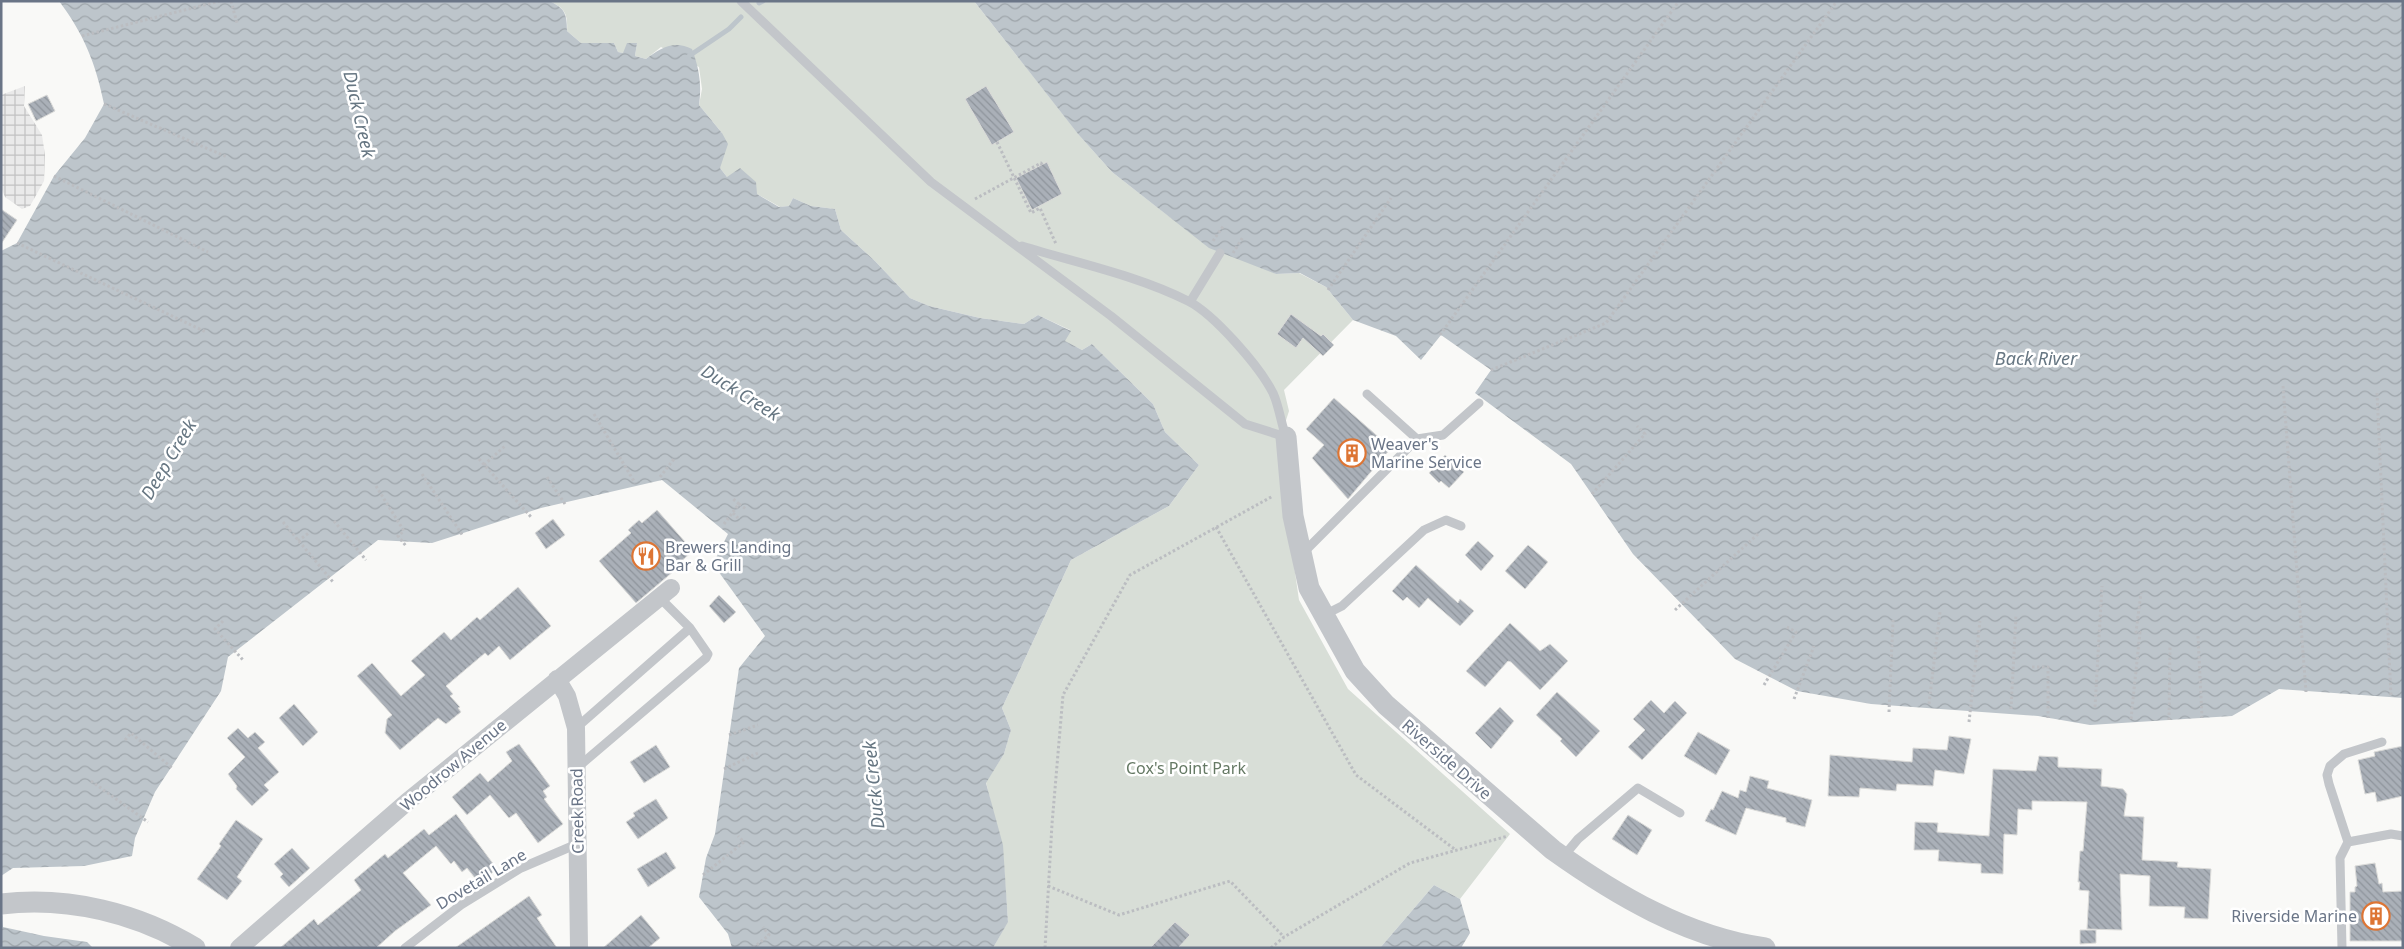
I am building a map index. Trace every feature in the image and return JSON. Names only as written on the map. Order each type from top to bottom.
[{"type":"street","name":"Riverside Drive","points":[[1286,437],[1293,516],[1300,555],[1309,588],[1355,671],[1365,685],[1563,858],[1615,891],[1659,914],[1703,933],[1765,948]]},
{"type":"street","name":"Woodrow Avenue","points":[[239,948],[407,802],[665,593]]},
{"type":"street","name":"Creek Road","points":[[557,679],[567,696],[576,728],[579,948]]},
{"type":"street","points":[[6,903],[57,902],[104,909],[144,922],[196,948]]},
{"type":"lane","points":[[741,1],[931,182],[1111,316],[1245,424],[1286,437]]},
{"type":"lane","points":[[1015,244],[1133,279],[1190,302],[1225,331],[1254,363],[1273,394],[1286,437]]},
{"type":"lane","points":[[1190,302],[1220,253]]},
{"type":"lane","points":[[1367,394],[1418,439]]},
{"type":"lane","points":[[1300,555],[1418,439],[1443,435],[1479,403]]},
{"type":"lane","points":[[1323,615],[1342,606],[1424,530],[1446,520],[1461,526]]},
{"type":"lane","points":[[576,769],[706,658],[706,650],[665,593]]},
{"type":"lane","points":[[576,728],[690,628]]},
{"type":"lane","points":[[2342,948],[2340,858],[2348,842],[2327,775],[2330,766],[2344,754],[2382,742]]},
{"type":"lane","points":[[1563,858],[1578,839],[1638,788],[1680,813]]},
{"type":"lane","points":[[2348,842],[2391,834],[2403,836]]},
{"type":"lane","name":"Dovetail Lane","points":[[406,948],[461,905],[521,868],[577,844]]},
{"type":"path","points":[[82,36],[220,1]]},
{"type":"path","points":[[230,1],[237,23]]},
{"type":"path","points":[[1440,335],[1679,1]]},
{"type":"path","points":[[1491,370],[1606,323],[1837,1]]},
{"type":"path","points":[[104,104],[227,157]]},
{"type":"path","points":[[997,142],[1031,212],[1040,208],[1062,258]]},
{"type":"path","points":[[964,206],[993,188],[1041,163],[1042,165]]},
{"type":"path","points":[[54,176],[208,252]]},
{"type":"path","points":[[1328,290],[1391,198]]},
{"type":"path","points":[[1209,248],[1224,225]]},
{"type":"path","points":[[1231,257],[1243,237]]},
{"type":"path","points":[[17,243],[206,332]]},
{"type":"path","points":[[2283,386],[2306,692]]},
{"type":"path","points":[[2377,393],[2391,697]]},
{"type":"path","points":[[594,414],[635,484]]},
{"type":"path","points":[[1592,494],[1645,434],[1637,426]]},
{"type":"path","points":[[484,465],[506,445]]},
{"type":"path","points":[[660,477],[674,458]]},
{"type":"path","points":[[479,459],[531,517]]},
{"type":"path","points":[[422,474],[463,536]]},
{"type":"path","points":[[547,477],[565,504]]},
{"type":"path","points":[[376,486],[404,532],[398,536],[406,546]]},
{"type":"path","points":[[1045,948],[1063,695],[1130,576],[1291,486]]},
{"type":"path","points":[[732,498],[746,509]]},
{"type":"path","points":[[724,524],[739,504]]},
{"type":"path","points":[[733,513],[738,518]]},
{"type":"path","points":[[334,521],[366,560]]},
{"type":"path","points":[[282,522],[333,582]]},
{"type":"path","points":[[1216,527],[1356,775],[1458,850]]},
{"type":"path","points":[[298,541],[310,532]]},
{"type":"path","points":[[1675,610],[1758,534]]},
{"type":"path","points":[[2095,707],[2102,586]]},
{"type":"path","points":[[2131,719],[2140,632],[2136,632],[2141,593]]},
{"type":"path","points":[[1929,704],[1940,612]]},
{"type":"path","points":[[2011,709],[2016,615]]},
{"type":"path","points":[[1890,712],[1893,620]]},
{"type":"path","points":[[223,621],[215,629],[243,660]]},
{"type":"path","points":[[1969,722],[1980,621]]},
{"type":"path","points":[[1764,685],[1796,632],[1787,627]]},
{"type":"path","points":[[2198,636],[2202,718]]},
{"type":"path","points":[[1794,699],[1814,646]]},
{"type":"path","points":[[2169,720],[2170,647]]},
{"type":"path","points":[[2032,667],[2048,667],[2048,718]]},
{"type":"path","points":[[729,735],[758,724]]},
{"type":"path","points":[[125,740],[131,733],[172,768]]},
{"type":"path","points":[[724,769],[758,753]]},
{"type":"path","points":[[91,781],[148,822]]},
{"type":"path","points":[[1271,948],[1284,937],[1410,863],[1530,830]]},
{"type":"path","points":[[703,875],[744,842],[738,836]]},
{"type":"path","points":[[1048,886],[1118,915],[1230,881],[1284,937]]},
{"type":"path","points":[[753,948],[769,935],[763,928]]},
{"type":"shaded area","points":[[25,86],[24,106],[42,135],[45,155],[44,181],[30,206],[22,209],[5,197],[1,187],[1,95]]},
{"type":"green space","name":"Cox's Point Park","points":[[549,1],[974,1],[1079,135],[1112,172],[1171,218],[1276,274],[1299,273],[1326,287],[1353,320],[1284,390],[1289,411],[1277,448],[1299,600],[1348,689],[1510,834],[1460,899],[1434,885],[1380,948],[993,948],[1008,921],[1003,855],[986,782],[1004,754],[1011,730],[1002,708],[1071,560],[1169,506],[1199,465],[1165,432],[1153,404],[1092,344],[1082,350],[1064,341],[1070,330],[1038,315],[1024,324],[980,318],[929,306],[910,298],[875,261],[841,230],[835,209],[811,206],[793,198],[789,206],[780,207],[727,177],[720,168],[722,133],[699,105],[702,89],[699,67],[661,47],[646,59],[635,56],[637,43],[623,53],[618,52],[614,43],[581,43],[567,31],[567,20],[562,9]]},
{"type":"water","points":[[59,1],[549,1],[562,9],[566,16],[567,31],[581,43],[614,43],[618,52],[623,53],[627,43],[637,43],[635,56],[646,59],[668,46],[685,46],[692,49],[698,70],[700,83],[699,105],[722,133],[728,144],[720,168],[727,177],[740,168],[756,182],[757,194],[779,207],[789,206],[793,198],[811,206],[835,209],[841,230],[875,261],[910,298],[929,306],[980,318],[1024,324],[1038,315],[1071,331],[1065,341],[1082,350],[1092,344],[1153,404],[1165,432],[1199,465],[1169,506],[1071,560],[1002,708],[1011,730],[1004,754],[986,783],[1003,845],[1008,922],[993,948],[732,948],[728,934],[699,897],[706,858],[715,834],[739,668],[765,636],[713,564],[728,534],[662,480],[541,508],[432,543],[378,540],[228,657],[221,691],[155,792],[135,838],[132,856],[84,866],[13,868],[1,876],[1,251],[17,243],[54,176],[85,138],[104,104],[88,50],[68,13]]},
{"type":"water","name":"Back River","points":[[974,1],[2403,1],[2403,698],[2279,689],[2232,716],[2090,725],[2038,716],[1871,704],[1797,691],[1735,659],[1633,554],[1571,464],[1475,393],[1491,370],[1441,335],[1421,360],[1396,336],[1353,320],[1326,287],[1300,273],[1276,274],[1209,248],[1112,172],[1078,134]]},
{"type":"water","points":[[1434,885],[1460,899],[1470,933],[1461,948],[1380,948]]},
{"type":"water","points":[[1,892],[3,927],[44,936],[87,942],[93,948],[1,948]]},
{"type":"building","points":[[986,86],[1014,132],[992,145],[965,99]]},
{"type":"building","points":[[47,95],[55,111],[36,121],[28,104]]},
{"type":"building","points":[[1047,162],[1062,194],[1032,210],[1016,178]]},
{"type":"building","points":[[1,209],[17,220],[1,244]]},
{"type":"building","points":[[1291,314],[1321,336],[1323,334],[1334,345],[1323,356],[1303,338],[1296,348],[1277,334]]},
{"type":"building","name":"Weaver's Marine Service","points":[[1334,398],[1391,448],[1348,499],[1312,458],[1324,445],[1306,429]]},
{"type":"building","points":[[1445,455],[1464,472],[1449,488],[1441,481],[1439,483],[1429,473]]},
{"type":"building","name":"Brewers Landing Bar & Grill","points":[[657,510],[693,551],[679,563],[681,565],[636,603],[599,561],[631,533],[628,530],[639,520],[642,523]]},
{"type":"building","points":[[553,519],[565,535],[546,549],[535,533]]},
{"type":"building","points":[[1478,541],[1494,556],[1481,571],[1465,555]]},
{"type":"building","points":[[1528,545],[1548,562],[1525,589],[1505,571]]},
{"type":"building","points":[[1416,565],[1458,603],[1460,599],[1474,611],[1460,626],[1428,598],[1419,608],[1407,597],[1403,601],[1392,591]]},
{"type":"building","points":[[518,587],[551,626],[510,660],[499,646],[488,656],[485,653],[446,686],[453,694],[450,696],[460,707],[458,708],[461,712],[446,724],[438,718],[400,750],[385,733],[387,719],[392,715],[357,676],[372,663],[401,696],[425,675],[411,661],[444,632],[451,640],[477,617],[480,620]]},
{"type":"building","points":[[719,595],[736,612],[724,623],[709,606]]},
{"type":"building","points":[[1510,623],[1540,651],[1550,644],[1568,661],[1540,690],[1508,661],[1485,687],[1466,671]]},
{"type":"building","points":[[1557,692],[1600,731],[1576,757],[1560,741],[1562,739],[1536,715]]},
{"type":"building","points":[[1651,700],[1664,713],[1675,701],[1687,713],[1642,760],[1628,747],[1645,730],[1633,719]]},
{"type":"building","points":[[294,704],[318,732],[303,746],[279,718]]},
{"type":"building","points":[[1500,707],[1514,721],[1491,749],[1475,733]]},
{"type":"building","points":[[238,728],[248,738],[255,732],[265,742],[258,748],[279,772],[264,785],[269,790],[252,806],[236,789],[237,786],[228,774],[245,757],[227,738]]},
{"type":"building","points":[[1698,732],[1730,750],[1716,775],[1684,756]]},
{"type":"building","points":[[1949,736],[1971,739],[1964,774],[1935,770],[1933,786],[1897,784],[1896,791],[1860,788],[1859,797],[1828,796],[1830,755],[1912,762],[1913,748],[1947,750]]},
{"type":"building","points":[[519,744],[550,786],[543,791],[547,797],[544,799],[563,824],[538,843],[516,813],[509,818],[490,795],[467,815],[452,797],[480,773],[488,782],[512,761],[506,752]]},
{"type":"building","points":[[656,745],[670,767],[644,783],[630,762]]},
{"type":"building","points":[[2403,746],[2403,796],[2377,802],[2375,792],[2365,794],[2358,760],[2375,756],[2374,752]]},
{"type":"building","points":[[2039,756],[2058,757],[2058,767],[2102,769],[2101,786],[2123,789],[2127,794],[2124,816],[2144,817],[2142,860],[2178,862],[2177,867],[2211,869],[2208,919],[2184,918],[2185,907],[2149,906],[2150,876],[2120,874],[2122,930],[2087,929],[2089,891],[2079,890],[2080,882],[2078,882],[2080,851],[2083,851],[2087,802],[2032,801],[2032,810],[2018,809],[2017,835],[2004,834],[2003,874],[1981,873],[1981,864],[1938,861],[1939,850],[1914,850],[1915,822],[1938,823],[1937,832],[1989,836],[1993,769],[2036,771]]},
{"type":"building","points":[[1750,776],[1769,781],[1767,788],[1812,800],[1805,827],[1786,822],[1786,818],[1746,808],[1736,835],[1705,821],[1711,809],[1713,810],[1722,791],[1738,798],[1740,790],[1746,792]]},
{"type":"building","points":[[656,799],[668,818],[638,839],[626,822],[635,816],[633,813]]},
{"type":"building","points":[[456,814],[497,869],[479,883],[467,868],[462,872],[454,861],[451,864],[436,846],[403,873],[431,905],[395,931],[376,948],[280,948],[314,919],[318,925],[361,890],[354,880],[385,854],[388,858],[424,829],[429,835]]},
{"type":"building","points":[[1628,815],[1652,830],[1637,855],[1612,839]]},
{"type":"building","points":[[236,820],[263,839],[237,877],[242,881],[227,900],[197,879],[221,846],[219,844]]},
{"type":"building","points":[[292,848],[310,868],[289,887],[280,877],[283,874],[274,864]]},
{"type":"building","points":[[666,852],[676,868],[648,887],[637,869]]},
{"type":"building","name":"Riverside Marine","points":[[2375,863],[2379,884],[2382,883],[2383,892],[2403,891],[2403,941],[2350,941],[2350,892],[2355,892],[2355,887],[2357,886],[2355,866]]},
{"type":"building","points":[[529,896],[542,915],[537,918],[557,948],[455,948]]},
{"type":"building","points":[[641,915],[660,938],[648,948],[603,948]]},
{"type":"building","points":[[1175,922],[1190,935],[1178,948],[1150,948]]},
{"type":"building","points":[[2080,930],[2096,930],[2096,943],[2080,944]]},
{"type":"waterway","points":[[759,3],[763,1]]},
{"type":"waterway","points":[[689,56],[729,29],[741,17]]},
{"type":"place","name":"Weaver's Marine Service","points":[[1352,453]]},
{"type":"place","name":"Brewers Landing Bar & Grill","points":[[646,556]]},
{"type":"place","name":"Riverside Marine","points":[[2376,916]]},
{"type":"water label","name":"Duck Creek","points":[[360,114]]},
{"type":"water label","name":"Duck Creek","points":[[741,392]]},
{"type":"water label","name":"Deep Creek","points":[[168,459]]},
{"type":"water label","name":"Duck Creek","points":[[873,785]]}]
